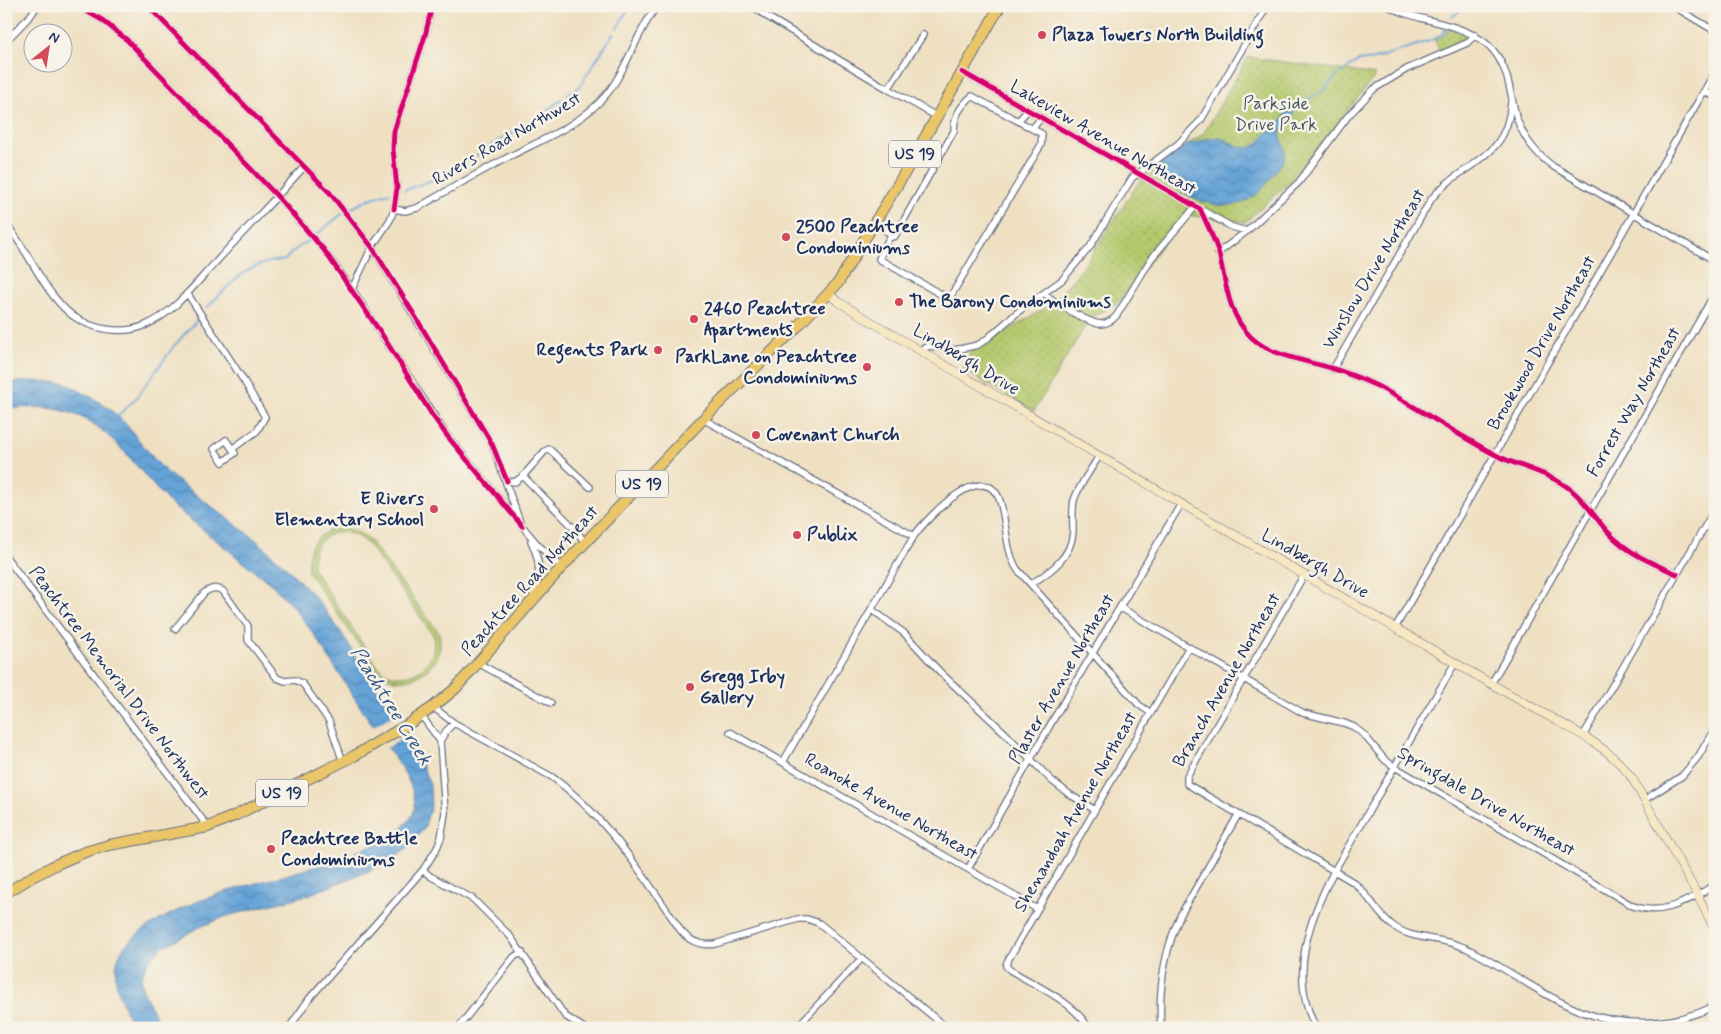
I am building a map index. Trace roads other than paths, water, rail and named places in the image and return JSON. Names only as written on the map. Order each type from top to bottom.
[{"type":"highway","name":"Peachtree Road Northeast","points":[[6,893],[56,864],[85,852],[109,845],[208,827],[236,815],[354,756],[421,716],[455,689],[562,567],[703,419],[829,294],[845,273],[1000,6]]},
{"type":"main road","name":"Lindbergh Drive","points":[[829,294],[837,301],[1098,456],[1583,736],[1607,752],[1622,765],[1632,778],[1715,930]]},
{"type":"street","points":[[6,41],[37,6]]},
{"type":"street","points":[[77,6],[102,20],[127,40],[277,196],[324,250],[352,289],[446,434],[522,526],[562,567]]},
{"type":"street","points":[[148,6],[346,212],[372,247],[492,444],[522,526]]},
{"type":"street","points":[[352,289],[372,247],[390,220],[394,210],[397,188],[393,149],[394,131],[425,36],[432,6]]},
{"type":"street","name":"Rivers Road Northwest","points":[[394,210],[405,211],[417,208],[564,128],[590,110],[605,96],[617,80],[644,26],[657,6]]},
{"type":"street","points":[[753,6],[766,16],[936,116]]},
{"type":"street","points":[[920,350],[932,346],[955,350],[978,344],[1062,280],[1081,259],[1108,219],[1128,183],[1137,174],[1178,144],[1201,120],[1267,6]]},
{"type":"street","points":[[1388,6],[1410,16],[1457,27],[1475,35],[1489,46],[1500,60],[1507,76],[1521,130],[1539,155],[1554,167],[1715,261]]},
{"type":"street","points":[[1673,6],[1715,30]]},
{"type":"street","points":[[888,89],[923,35]]},
{"type":"street","points":[[1218,253],[1247,231],[1299,182],[1348,116],[1374,89],[1407,69],[1467,43],[1475,35]]},
{"type":"street","name":"Lakeview Avenue Northeast","points":[[962,72],[1137,174],[1232,227],[1247,231]]},
{"type":"street","name":"Brookwood Drive Northeast","points":[[1395,628],[1715,72]]},
{"type":"street","points":[[1704,91],[1715,97]]},
{"type":"street","points":[[972,96],[1018,121],[1042,134],[1041,145],[949,299],[879,259],[889,238],[895,236],[954,131],[954,120],[962,105],[972,96]]},
{"type":"street","name":"Winslow Drive Northeast","points":[[1333,369],[1432,198],[1449,181],[1486,156],[1500,141],[1508,122],[1512,97]]},
{"type":"street","points":[[1018,121],[1028,110]]},
{"type":"street","points":[[1032,129],[1041,118]]},
{"type":"street","points":[[6,224],[18,238],[54,295],[74,316],[86,323],[106,329],[120,331],[133,329],[147,325],[187,293],[304,167]]},
{"type":"street","points":[[1045,293],[1053,301],[1094,322],[1102,324],[1111,321],[1117,315],[1151,259],[1198,208]]},
{"type":"street","name":"Lakeview Avenue Northeast","points":[[1198,208],[1210,230],[1218,253],[1232,311],[1241,326],[1251,337],[1275,352],[1356,376],[1377,386],[1495,455],[1562,483],[1577,494],[1606,530],[1628,550],[1643,559],[1678,574]]},
{"type":"street","points":[[874,224],[895,236]]},
{"type":"street","points":[[187,293],[266,418],[257,431],[232,449]]},
{"type":"street","name":"Forrest Way Northeast","points":[[1491,684],[1715,293]]},
{"type":"street","points":[[703,419],[914,536]]},
{"type":"street","points":[[507,481],[515,482],[523,476],[549,449],[590,487]]},
{"type":"street","points":[[1032,584],[1055,568],[1068,549],[1073,534],[1075,499],[1098,456]]},
{"type":"street","points":[[523,476],[576,530],[586,543]]},
{"type":"street","points":[[783,762],[914,536],[928,519],[958,494],[974,485],[986,486],[994,491],[999,499],[1013,561],[1093,654],[1139,705],[1151,714]]},
{"type":"street","name":"Plaster Avenue Northeast","points":[[968,869],[1181,504]]},
{"type":"street","points":[[1583,736],[1715,509]]},
{"type":"street","points":[[529,534],[540,564],[539,579],[531,602]]},
{"type":"street","name":"Peachtree Memorial Drive Northwest","points":[[6,557],[208,827]]},
{"type":"street","name":"Branch Avenue Northeast","points":[[1238,815],[1187,784],[1188,776],[1304,575]]},
{"type":"street","points":[[175,629],[210,589],[217,588],[223,591],[248,626],[248,640],[278,678],[285,681],[294,680],[303,684],[324,713],[329,721],[343,762]]},
{"type":"street","name":"Springdale Drive Northeast","points":[[1121,608],[1302,713],[1354,727],[1364,735],[1385,760],[1395,767],[1633,906],[1648,910],[1663,909],[1674,906],[1715,884]]},
{"type":"street","points":[[871,609],[904,633],[941,673],[1060,788],[1095,810]]},
{"type":"street","name":"Shenandoah Avenue Northeast","points":[[1089,1028],[1082,1016],[1071,1006],[1010,970],[1006,966],[1006,962],[1189,648]]},
{"type":"street","points":[[478,663],[551,703]]},
{"type":"street","points":[[1316,1028],[1304,995],[1302,966],[1305,944],[1319,902],[1334,871],[1455,663]]},
{"type":"street","points":[[433,708],[454,723],[552,777],[566,787],[620,844],[680,931],[691,940],[703,945],[715,944],[798,920],[807,919],[819,923],[947,1028]]},
{"type":"street","points":[[289,1028],[309,998],[423,870],[436,850],[444,826],[444,793],[440,741],[421,716]]},
{"type":"street","points":[[440,741],[454,723]]},
{"type":"street","points":[[1644,800],[1682,776],[1698,757],[1715,728]]},
{"type":"street","name":"Roanoke Avenue Northeast","points":[[730,732],[1037,909]]},
{"type":"street","points":[[1162,1028],[1160,989],[1170,938],[1181,914],[1238,815],[1359,887],[1385,919],[1400,931],[1412,936],[1446,941],[1466,948],[1580,1011],[1613,1020],[1654,1022],[1690,1016],[1715,1006]]},
{"type":"street","points":[[423,870],[430,876],[473,899],[510,936],[565,1016],[584,1028]]},
{"type":"street","points":[[458,1028],[514,957],[522,952]]},
{"type":"street","points":[[796,1028],[862,958]]},
{"type":"water","points":[[1287,112],[1293,113],[1294,116],[1280,133],[1285,149],[1282,162],[1259,192],[1246,201],[1232,205],[1217,205],[1202,201],[1188,195],[1161,175],[1160,166],[1171,154],[1188,145],[1206,139],[1220,138],[1244,148],[1252,147],[1277,125]]},
{"type":"water","points":[[33,381],[65,383],[110,409],[125,423],[155,460],[170,475],[255,539],[286,567],[315,597],[341,632],[402,730],[422,765],[430,785],[431,806],[425,826],[413,843],[389,863],[308,895],[227,916],[198,928],[161,948],[148,962],[141,978],[143,991],[162,1028],[134,1028],[122,1002],[116,984],[116,965],[121,951],[130,941],[161,919],[197,902],[325,863],[356,852],[383,839],[404,826],[414,811],[414,796],[404,772],[313,633],[294,608],[272,585],[173,506],[112,439],[84,418],[53,409],[6,409],[6,383]]},
{"type":"waterway","points":[[617,28],[630,6]]},
{"type":"waterway","points":[[1452,17],[1465,6]]},
{"type":"waterway","points":[[1293,113],[1299,105],[1324,90],[1335,77],[1358,61],[1374,59],[1432,40],[1441,35],[1447,28]]},
{"type":"waterway","points":[[567,95],[579,87],[613,34]]},
{"type":"waterway","points":[[404,190],[452,171],[537,118],[562,99]]},
{"type":"waterway","points":[[350,209],[369,199],[389,193]]},
{"type":"waterway","points":[[317,234],[342,214]]},
{"type":"waterway","points":[[208,307],[233,282],[250,269],[272,261],[285,260],[292,252],[309,240]]},
{"type":"waterway","points":[[116,418],[137,397],[174,346],[199,318]]},
{"type":"place","name":"Plaza Towers North Building","points":[[1042,35]]},
{"type":"place","name":"2500 Peachtree Condominiums","points":[[786,237]]},
{"type":"place","name":"The Barony Condominiums","points":[[899,302]]},
{"type":"place","name":"2460 Peachtree Apartments","points":[[694,319]]},
{"type":"place","name":"Regents Park","points":[[658,350]]},
{"type":"place","name":"ParkLane on Peachtree Condominiums","points":[[867,367]]},
{"type":"place","name":"Covenant Church","points":[[756,435]]},
{"type":"place","name":"E Rivers Elementary School","points":[[434,509]]},
{"type":"place","name":"Publix","points":[[797,535]]},
{"type":"place","name":"Gregg Irby Gallery","points":[[690,687]]},
{"type":"place","name":"Peachtree Battle Condominiums","points":[[271,849]]},
{"type":"park label","name":"Parkside Drive Park","points":[[1276,114]]},
{"type":"water label","name":"Peachtree Creek","points":[[391,706]]}]
